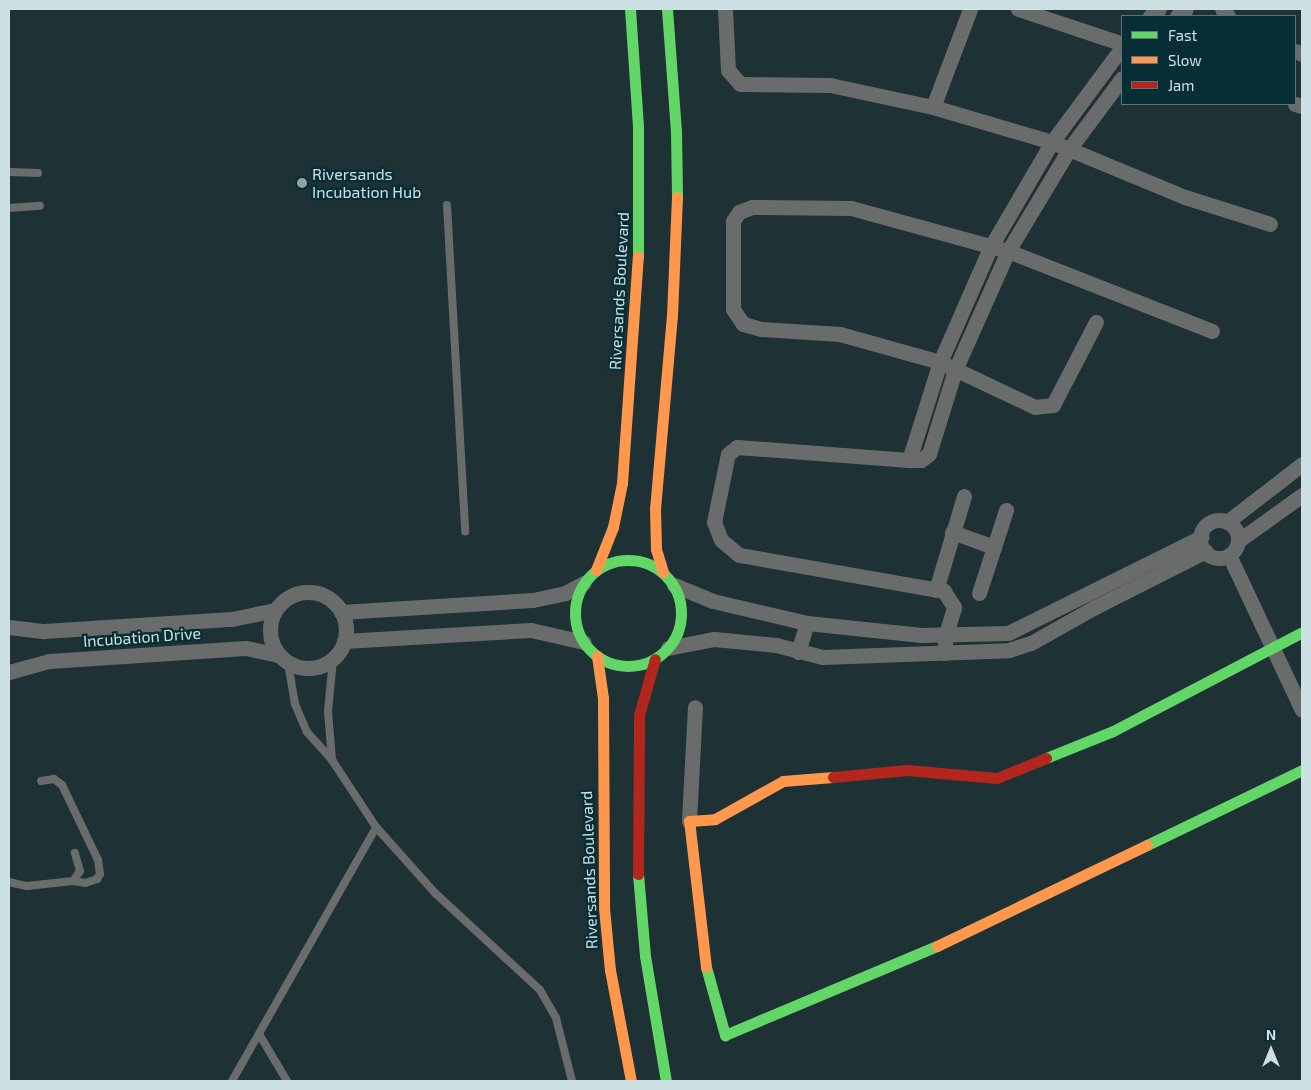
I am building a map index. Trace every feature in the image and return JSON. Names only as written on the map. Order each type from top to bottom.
[{"type":"street","name":"Riversands Boulevard","points":[[596,570],[614,527],[622,483],[638,281],[638,126],[630,9]]},
{"type":"street","points":[[663,572],[656,549],[655,509],[672,316],[677,204],[676,131],[667,9]]},
{"type":"street","points":[[725,9],[728,70],[740,84],[830,85],[933,107],[1070,148],[1176,193],[1270,224]]},
{"type":"street","points":[[933,107],[970,9]]},
{"type":"street","points":[[910,460],[940,362],[990,248],[1052,142],[1120,48],[1018,9]]},
{"type":"street","points":[[944,653],[946,634],[954,607],[944,591],[739,555],[721,540],[714,522],[728,454],[737,447],[910,460],[921,460],[929,454],[955,370],[1008,251],[1070,148],[1121,79]]},
{"type":"street","points":[[1096,322],[1053,405],[1035,407],[940,362],[840,334],[761,329],[743,324],[733,309],[733,221],[739,212],[752,207],[851,208],[990,248],[1008,251],[1212,331]]},
{"type":"street","points":[[668,648],[714,639],[776,645],[822,657],[1009,650],[1032,643],[1203,544],[1210,523],[1227,522],[1302,464]]},
{"type":"street","points":[[1203,544],[1218,558],[1229,555],[1238,541],[1302,495]]},
{"type":"street","points":[[936,590],[964,496]]},
{"type":"street","points":[[979,593],[1006,510]]},
{"type":"street","points":[[1227,522],[1236,530],[1238,541]]},
{"type":"street","points":[[952,532],[994,547]]},
{"type":"street","points":[[674,585],[713,601],[807,623],[921,635],[1008,633],[1203,544]]},
{"type":"street","points":[[1229,555],[1302,710]]},
{"type":"street","points":[[341,612],[533,600],[565,593],[584,583],[596,570],[612,562],[630,559],[648,563],[663,572],[674,585],[680,601],[681,618],[677,634],[668,648],[655,659],[625,666],[597,656],[584,642],[566,635],[531,630],[344,642]]},
{"type":"street","points":[[584,583],[575,612],[584,642]]},
{"type":"street","points":[[309,592],[333,602],[341,612],[346,624],[344,642],[333,659],[311,668],[283,659],[270,633],[275,610],[284,600],[309,592]]},
{"type":"street","name":"Incubation Drive","points":[[9,627],[44,631],[193,622],[250,618],[275,610]]},
{"type":"street","points":[[798,652],[807,623]]},
{"type":"street","points":[[689,821],[715,819],[783,781],[907,770],[996,778],[1113,731],[1272,645],[1302,632]]},
{"type":"street","name":"Incubation Drive","points":[[9,672],[50,661],[246,648],[283,659]]},
{"type":"street","name":"Riversands Boulevard","points":[[597,656],[603,698],[601,799],[604,908],[610,970],[631,1081]]},
{"type":"street","points":[[655,659],[639,715],[636,849],[645,956],[666,1081]]},
{"type":"street","points":[[695,707],[689,821],[708,981],[725,1035],[954,939],[1302,770]]},
{"type":"lane","points":[[9,172],[38,173]]},
{"type":"lane","points":[[447,205],[465,532]]},
{"type":"lane","points":[[9,208],[40,206]]},
{"type":"lane","points":[[283,659],[300,719],[316,746],[332,760],[376,827],[435,893],[540,990],[556,1018],[572,1081]]},
{"type":"lane","points":[[332,760],[328,710],[333,659]]},
{"type":"lane","points":[[9,882],[26,886],[92,881],[99,877],[100,867],[62,785],[54,779],[41,781]]},
{"type":"lane","points":[[232,1081],[376,827]]},
{"type":"lane","points":[[73,881],[80,871],[75,854]]},
{"type":"lane","points":[[259,1034],[287,1081]]},
{"type":"traffic: fast","points":[[630,9],[638,126],[638,257]]},
{"type":"traffic: fast","points":[[667,9],[676,131],[677,197]]},
{"type":"traffic: fast","points":[[628,560],[648,564],[665,576],[677,593],[681,613],[677,633],[665,650],[648,662],[628,666],[608,662],[591,650],[579,633],[575,613],[579,593],[591,576],[608,564],[628,560]]},
{"type":"traffic: fast","points":[[1046,758],[1113,731],[1302,632]]},
{"type":"traffic: fast","points":[[1147,845],[1302,770]]},
{"type":"traffic: fast","points":[[638,874],[645,956],[666,1081]]},
{"type":"traffic: fast","points":[[706,967],[725,1035],[937,946]]},
{"type":"traffic: slow","points":[[663,572],[656,549],[655,509],[672,316],[677,197]]},
{"type":"traffic: slow","points":[[596,570],[613,527],[622,483],[638,257]]},
{"type":"traffic: slow","points":[[597,656],[603,698],[604,908],[610,970],[631,1081]]},
{"type":"traffic: slow","points":[[706,967],[689,821],[715,819],[783,781],[833,777]]},
{"type":"traffic: slow","points":[[937,946],[1147,845]]},
{"type":"traffic: jam","points":[[638,874],[639,715],[655,659]]},
{"type":"traffic: jam","points":[[833,777],[907,770],[997,778],[1046,758]]},
{"type":"place","name":"Riversands Incubation Hub","points":[[302,183]]}]
